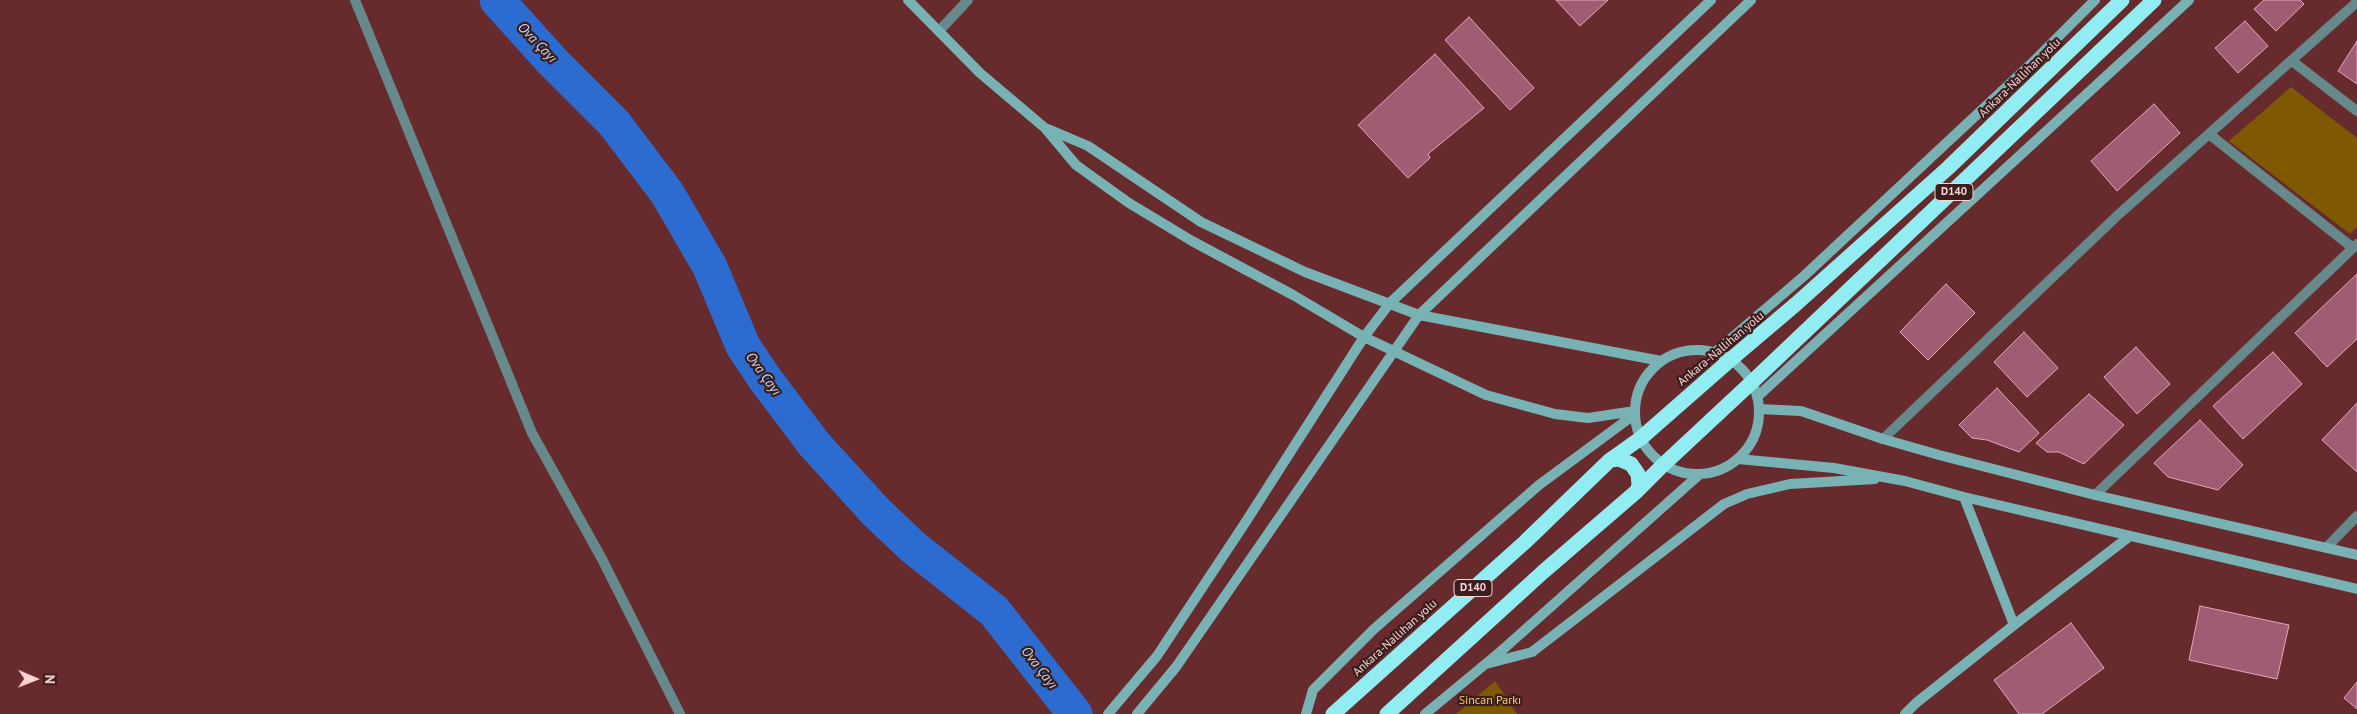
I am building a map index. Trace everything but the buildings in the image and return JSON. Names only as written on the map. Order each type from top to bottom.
[{"type":"highway","name":"Ankara-Nallıhan yolu","points":[[1333,714],[1524,542],[1610,460],[1641,438],[1796,304],[1948,168],[2122,0]]},
{"type":"highway","name":"D140","points":[[1387,714],[1543,572],[1637,491],[1663,465],[1754,390],[2154,0]]},
{"type":"highway","points":[[1610,460],[1619,459],[1631,464],[1638,474],[1639,485],[1637,491]]},
{"type":"street","points":[[355,0],[532,433],[602,559],[680,714]]},
{"type":"street","points":[[908,0],[980,73],[1045,128],[1076,165],[1129,203],[1192,241],[1394,352],[1486,395],[1555,414],[1588,418],[1635,412]]},
{"type":"street","points":[[939,31],[968,0]]},
{"type":"street","points":[[1108,714],[1168,640],[1364,336],[1390,303],[1711,0]]},
{"type":"street","points":[[1138,714],[1176,667],[1419,315],[1751,0]]},
{"type":"street","points":[[1714,353],[1804,276],[2031,64],[2095,0]]},
{"type":"street","points":[[1754,390],[2189,0]]},
{"type":"street","points":[[1883,440],[2118,215],[2357,2]]},
{"type":"street","points":[[2292,61],[2357,111]]},
{"type":"street","points":[[1045,128],[1088,146],[1201,222],[1305,272],[1419,315],[1661,361]]},
{"type":"street","points":[[2095,495],[2355,246],[2210,134]]},
{"type":"street","points":[[1693,350],[1714,353],[1733,362],[1752,383],[1758,409],[1758,423],[1754,436],[1738,458],[1714,472],[1700,474],[1678,472],[1651,454],[1640,435],[1635,412],[1636,399],[1645,378],[1661,361],[1682,352],[1693,350]]},
{"type":"street","points":[[1758,409],[1801,411],[1883,440],[2095,495],[2357,555]]},
{"type":"street","points":[[1306,714],[1313,690],[1374,629],[1539,485],[1635,412]]},
{"type":"street","points":[[1738,458],[1834,468],[1890,478],[2357,589]]},
{"type":"street","points":[[1425,714],[1486,664],[1700,474]]},
{"type":"street","points":[[1486,664],[1532,652],[1724,504],[1747,494],[1790,484],[1890,478]]},
{"type":"street","points":[[1964,497],[2014,625]]},
{"type":"street","points":[[2327,547],[2357,516]]},
{"type":"street","points":[[1905,714],[1916,702],[2130,536]]},
{"type":"green space","points":[[2291,87],[2357,138],[2357,227],[2350,234],[2229,141]]},
{"type":"green space","name":"Sincan Parkı","points":[[1495,681],[1517,714],[1456,714]]},
{"type":"waterway","name":"Ova Çayı","points":[[497,0],[552,61],[614,123],[667,193],[710,267],[743,346],[765,379],[814,444],[876,512],[913,547],[994,611],[1075,714]]}]
